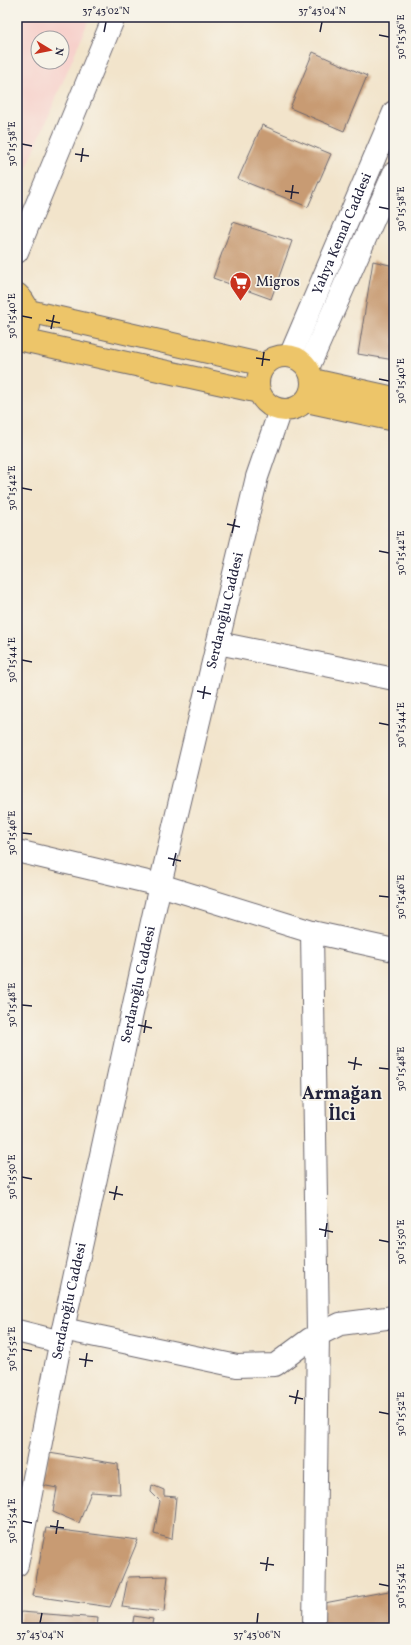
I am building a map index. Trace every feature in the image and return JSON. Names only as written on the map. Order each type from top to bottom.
[{"type":"main road","points":[[259,392],[20,343],[29,326],[23,303],[264,365]]},
{"type":"main road","points":[[290,356],[303,362],[309,383],[294,409],[280,410],[267,404],[259,392],[258,378],[264,365],[276,357],[290,356]]},
{"type":"main road","points":[[309,383],[394,398]]},
{"type":"main road","points":[[309,383],[394,420]]},
{"type":"street","points":[[17,252],[114,17]]},
{"type":"street","name":"Yahya Kemal Caddesi","points":[[290,356],[394,112]]},
{"type":"street","name":"Yahya Kemal Caddesi","points":[[309,383],[394,172]]},
{"type":"street","name":"Serdaroğlu Caddesi","points":[[17,1565],[62,1335],[160,885],[257,477],[280,410]]},
{"type":"street","points":[[218,642],[394,679]]},
{"type":"street","points":[[17,851],[160,885],[312,932],[394,950]]},
{"type":"street","points":[[312,932],[318,1334],[314,1628]]},
{"type":"street","points":[[17,1331],[62,1335],[236,1366],[275,1365],[318,1334],[340,1324],[394,1317]]},
{"type":"shaded area","points":[[17,17],[90,17],[70,65],[70,30],[30,30],[30,70],[68,70],[17,191]]},
{"type":"building","points":[[313,52],[367,76],[344,131],[290,108]]},
{"type":"building","points":[[262,125],[331,154],[308,207],[238,179]]},
{"type":"building","points":[[233,222],[292,241],[271,299],[213,278]]},
{"type":"building","points":[[373,261],[394,266],[394,360],[358,354]]},
{"type":"building","points":[[49,1453],[118,1464],[120,1494],[91,1492],[79,1523],[53,1512],[57,1488],[41,1485]]},
{"type":"building","points":[[152,1485],[164,1490],[164,1496],[176,1497],[172,1539],[154,1534],[160,1501],[151,1492]]},
{"type":"building","points":[[46,1528],[138,1540],[110,1607],[33,1596]]},
{"type":"building","points":[[168,1576],[164,1612],[122,1607],[128,1577]]},
{"type":"building","points":[[394,1590],[394,1628],[321,1628],[319,1604]]},
{"type":"building","points":[[21,1612],[98,1618],[97,1628],[18,1628]]},
{"type":"building","points":[[134,1616],[153,1619],[151,1628],[132,1628]]},
{"type":"place","name":"Migros","points":[[240,302]]},
{"type":"district","name":"Armağan İlci","points":[[342,1104]]}]
